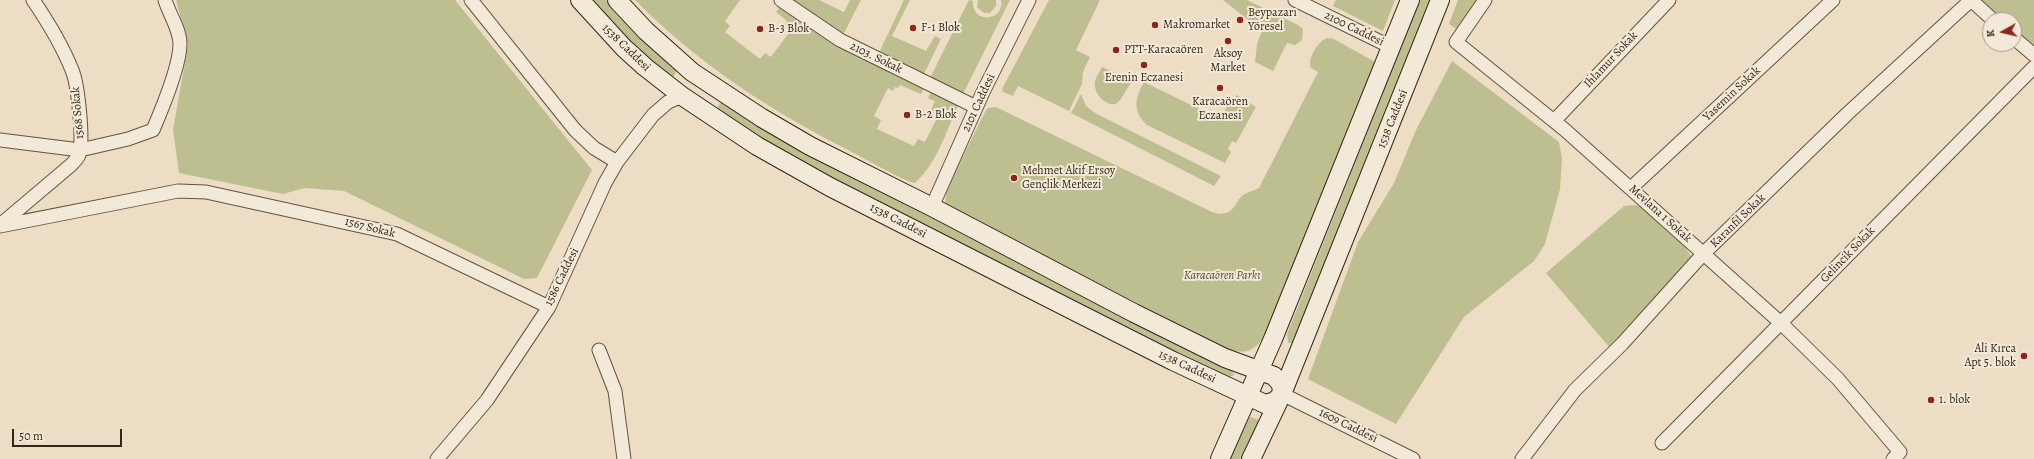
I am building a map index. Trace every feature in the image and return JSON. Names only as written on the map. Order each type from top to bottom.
[{"type":"main road","name":"1538 Caddesi","points":[[580,0],[624,48],[644,67],[682,96],[757,146],[830,187],[1173,361],[1247,396],[1268,404],[1275,401],[1282,394],[1440,0]]},
{"type":"main road","name":"1538 Caddesi","points":[[618,0],[651,36],[701,79],[762,118],[810,146],[932,207],[1208,350],[1276,378],[1281,384],[1282,394]]},
{"type":"main road","points":[[1220,459],[1273,339],[1410,0]]},
{"type":"main road","points":[[682,96],[701,79]]},
{"type":"main road","points":[[1251,459],[1282,394]]},
{"type":"street","name":"1568 Sokak","points":[[0,225],[71,165],[78,157],[80,150],[81,136],[73,72],[62,47],[33,0]]},
{"type":"street","points":[[0,140],[80,150],[128,139],[153,130],[164,105],[180,44],[178,33],[165,0]]},
{"type":"street","points":[[471,0],[575,130],[594,148],[617,162]]},
{"type":"street","name":"2103. Sokak","points":[[781,0],[840,40],[976,106]]},
{"type":"street","name":"2101 Caddesi","points":[[932,207],[976,106],[1029,0]]},
{"type":"street","name":"2100 Caddesi","points":[[1295,0],[1391,47]]},
{"type":"street","name":"Mevlana 1 Sokak","points":[[1485,0],[1456,42],[1554,121],[1782,324],[1838,379],[1896,456]]},
{"type":"street","name":"Ihlamur Sokak","points":[[1554,121],[1669,0]]},
{"type":"street","name":"Yasemin Sokak","points":[[1631,188],[1833,0]]},
{"type":"street","points":[[1971,0],[1985,12]]},
{"type":"street","name":"Karanfil Sokak","points":[[1522,458],[1575,390],[1622,344],[1704,253],[1847,114],[1971,0]]},
{"type":"street","points":[[2022,45],[2034,55]]},
{"type":"street","name":"Gelincik Sokak","points":[[1662,442],[1782,324],[2034,67]]},
{"type":"street","name":"1586 Caddesi","points":[[437,459],[487,400],[549,307],[605,183],[617,162],[653,115],[668,102],[682,96]]},
{"type":"street","name":"1567 Sokak","points":[[0,225],[178,191],[206,192],[397,234],[549,307]]},
{"type":"street","points":[[599,350],[615,391],[624,459]]},
{"type":"street","name":"1609 Caddesi","points":[[1282,394],[1413,459]]},
{"type":"green space","points":[[176,0],[455,0],[592,170],[537,278],[524,279],[344,191],[305,188],[283,194],[179,173],[173,130],[188,45]]},
{"type":"green space","points":[[589,0],[606,0],[676,69],[675,75],[672,77],[667,75],[633,45]]},
{"type":"green space","points":[[635,0],[740,0],[725,21],[730,26],[725,32],[760,59],[765,53],[771,57],[791,30],[785,25],[787,21],[776,12],[781,6],[845,49],[924,89],[921,94],[900,85],[898,88],[895,87],[893,91],[888,88],[874,116],[881,120],[877,129],[914,146],[918,139],[925,142],[939,114],[931,110],[935,101],[928,98],[931,92],[958,105],[935,157],[923,175],[915,183],[913,183],[821,136],[764,103],[684,45]]},
{"type":"green space","points":[[792,0],[819,0],[844,12],[850,0],[861,0],[843,35]]},
{"type":"green space","points":[[904,0],[910,0],[892,36],[926,51],[935,36],[941,39],[923,76],[878,55]]},
{"type":"green space","points":[[969,0],[973,1],[977,14],[982,17],[988,17],[998,13],[1001,7],[1001,0],[1010,0],[964,92],[956,93],[929,80]]},
{"type":"green space","points":[[978,0],[996,0],[996,6],[990,13],[984,13],[977,7]]},
{"type":"green space","points":[[1049,0],[1100,0],[1076,50],[1090,57],[1083,72],[1082,84],[1069,111],[1018,86],[1013,96],[1003,92],[1002,89]]},
{"type":"green space","points":[[1223,0],[1247,0],[1298,25],[1303,29],[1302,40],[1295,45],[1287,43],[1273,71],[1255,62],[1257,44],[1262,31]]},
{"type":"green space","points":[[1336,0],[1395,0],[1383,31],[1333,6]]},
{"type":"green space","points":[[1420,0],[1430,0],[1303,320],[1292,343],[1288,343],[1287,334]]},
{"type":"green space","points":[[1458,0],[1481,0],[1459,31],[1449,24]]},
{"type":"green space","points":[[1981,0],[2034,0],[2034,47],[2022,36],[2022,12],[1995,12]]},
{"type":"green space","name":"Karacaören Parkı","points":[[1327,38],[1334,39],[1375,62],[1375,64],[1265,336],[1254,348],[1250,350],[1240,352],[1229,349],[951,210],[945,202],[947,188],[985,112],[988,108],[996,107],[1212,212],[1220,214],[1226,213],[1234,207],[1239,199],[1247,193],[1259,188],[1318,72],[1311,68],[1310,64],[1312,55],[1317,46]]},
{"type":"green space","points":[[1452,61],[1559,142],[1562,159],[1560,189],[1545,244],[1534,261],[1464,317],[1396,424],[1308,379],[1358,242],[1394,183],[1416,130]]},
{"type":"green space","points":[[1102,67],[1132,81],[1121,99],[1116,104],[1104,101],[1096,90],[1095,86],[1097,76]]},
{"type":"green space","points":[[1144,82],[1220,119],[1228,105],[1237,95],[1256,107],[1236,143],[1232,141],[1228,149],[1231,152],[1225,163],[1147,125],[1142,120],[1136,104]]},
{"type":"green space","points":[[1081,94],[1086,106],[1095,113],[1221,176],[1214,186],[1071,113]]},
{"type":"green space","points":[[720,103],[724,103],[799,150],[1232,369],[1234,375],[1230,377],[1200,365],[828,177],[772,147],[717,109]]},
{"type":"green space","points":[[1636,205],[1661,219],[1674,233],[1692,257],[1610,348],[1546,273],[1624,206]]},
{"type":"green space","points":[[1250,417],[1259,420],[1240,459],[1229,459]]},
{"type":"place","name":"Beypazarı Yöresel","points":[[1240,20]]},
{"type":"place","name":"Makromarket","points":[[1155,25]]},
{"type":"place","name":"F-1 Blok","points":[[913,28]]},
{"type":"place","name":"B-3 Blok","points":[[760,29]]},
{"type":"place","name":"Aksoy Market","points":[[1228,41]]},
{"type":"place","name":"PTT-Karacaören","points":[[1116,50]]},
{"type":"place","name":"Erenin Eczanesi","points":[[1144,65]]},
{"type":"place","name":"Karacaören Eczanesi","points":[[1220,88]]},
{"type":"place","name":"B-2 Blok","points":[[907,115]]},
{"type":"place","name":"Mehmet Akif Ersoy Gençlik Merkezi","points":[[1014,178]]},
{"type":"place","name":"Ali Kırca Apt 5. blok","points":[[2024,356]]},
{"type":"place","name":"1. blok","points":[[1931,400]]}]
